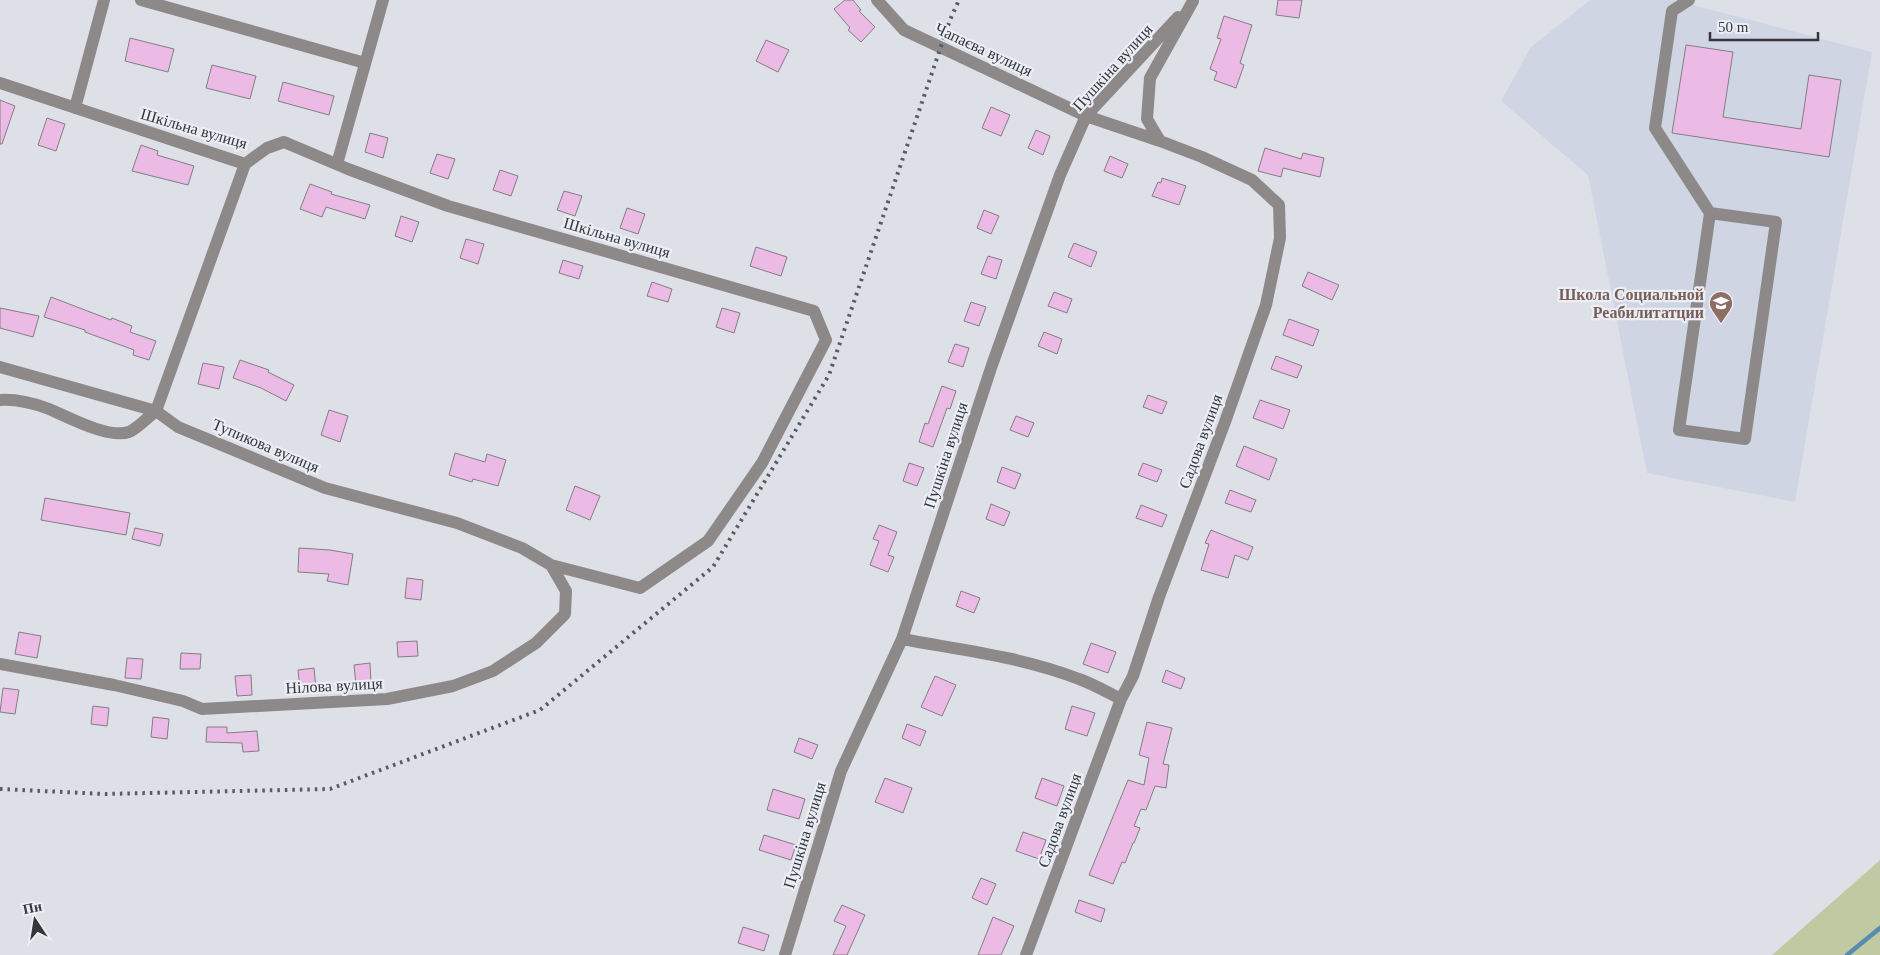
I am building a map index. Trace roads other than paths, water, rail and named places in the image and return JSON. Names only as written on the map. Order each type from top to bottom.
[{"type":"street","points":[[75,108],[104,0]]},
{"type":"street","points":[[141,0],[365,63]]},
{"type":"street","points":[[337,164],[383,0]]},
{"type":"street","name":"Чапаєва вулиця","points":[[877,0],[904,30],[1086,116],[1160,141]]},
{"type":"street","points":[[1689,0],[1672,11],[1654,128],[1710,213],[1679,430],[1745,440],[1776,222],[1710,213]]},
{"type":"street","points":[[1160,141],[1147,119],[1150,78],[1194,1]]},
{"type":"street","name":"Пушкіна вулиця","points":[[785,955],[840,771],[902,639],[992,365],[1060,175],[1086,116],[1194,1]]},
{"type":"street","name":"Шкільна вулиця","points":[[0,83],[246,164],[267,148],[284,142],[448,206],[814,311],[826,340],[762,463],[708,541],[640,588],[551,564]]},
{"type":"street","name":"Садова вулиця","points":[[1026,955],[1121,699],[1134,676],[1158,597],[1225,422],[1266,304],[1280,238],[1279,205],[1252,180],[1202,157],[1160,141]]},
{"type":"street","points":[[0,400],[14,399],[48,409],[108,432],[128,432],[156,411],[246,164]]},
{"type":"street","name":"Тупикова вулиця","points":[[0,367],[156,411],[178,426],[325,488],[457,523],[522,548],[551,564]]},
{"type":"street","name":"Нілова вулиця","points":[[0,664],[183,700],[202,709],[387,699],[453,686],[493,670],[536,642],[565,614],[566,591],[551,564]]},
{"type":"street","points":[[902,639],[1035,665],[1080,679],[1121,699]]},
{"type":"waterway","points":[[1847,955],[1880,928]]},
{"type":"railway","points":[[0,789],[105,794],[330,789],[540,710],[713,567],[829,375],[950,20],[959,0]]},
{"type":"place","name":"Школа Социальной Реабилитатции","points":[[1721,324]]}]
